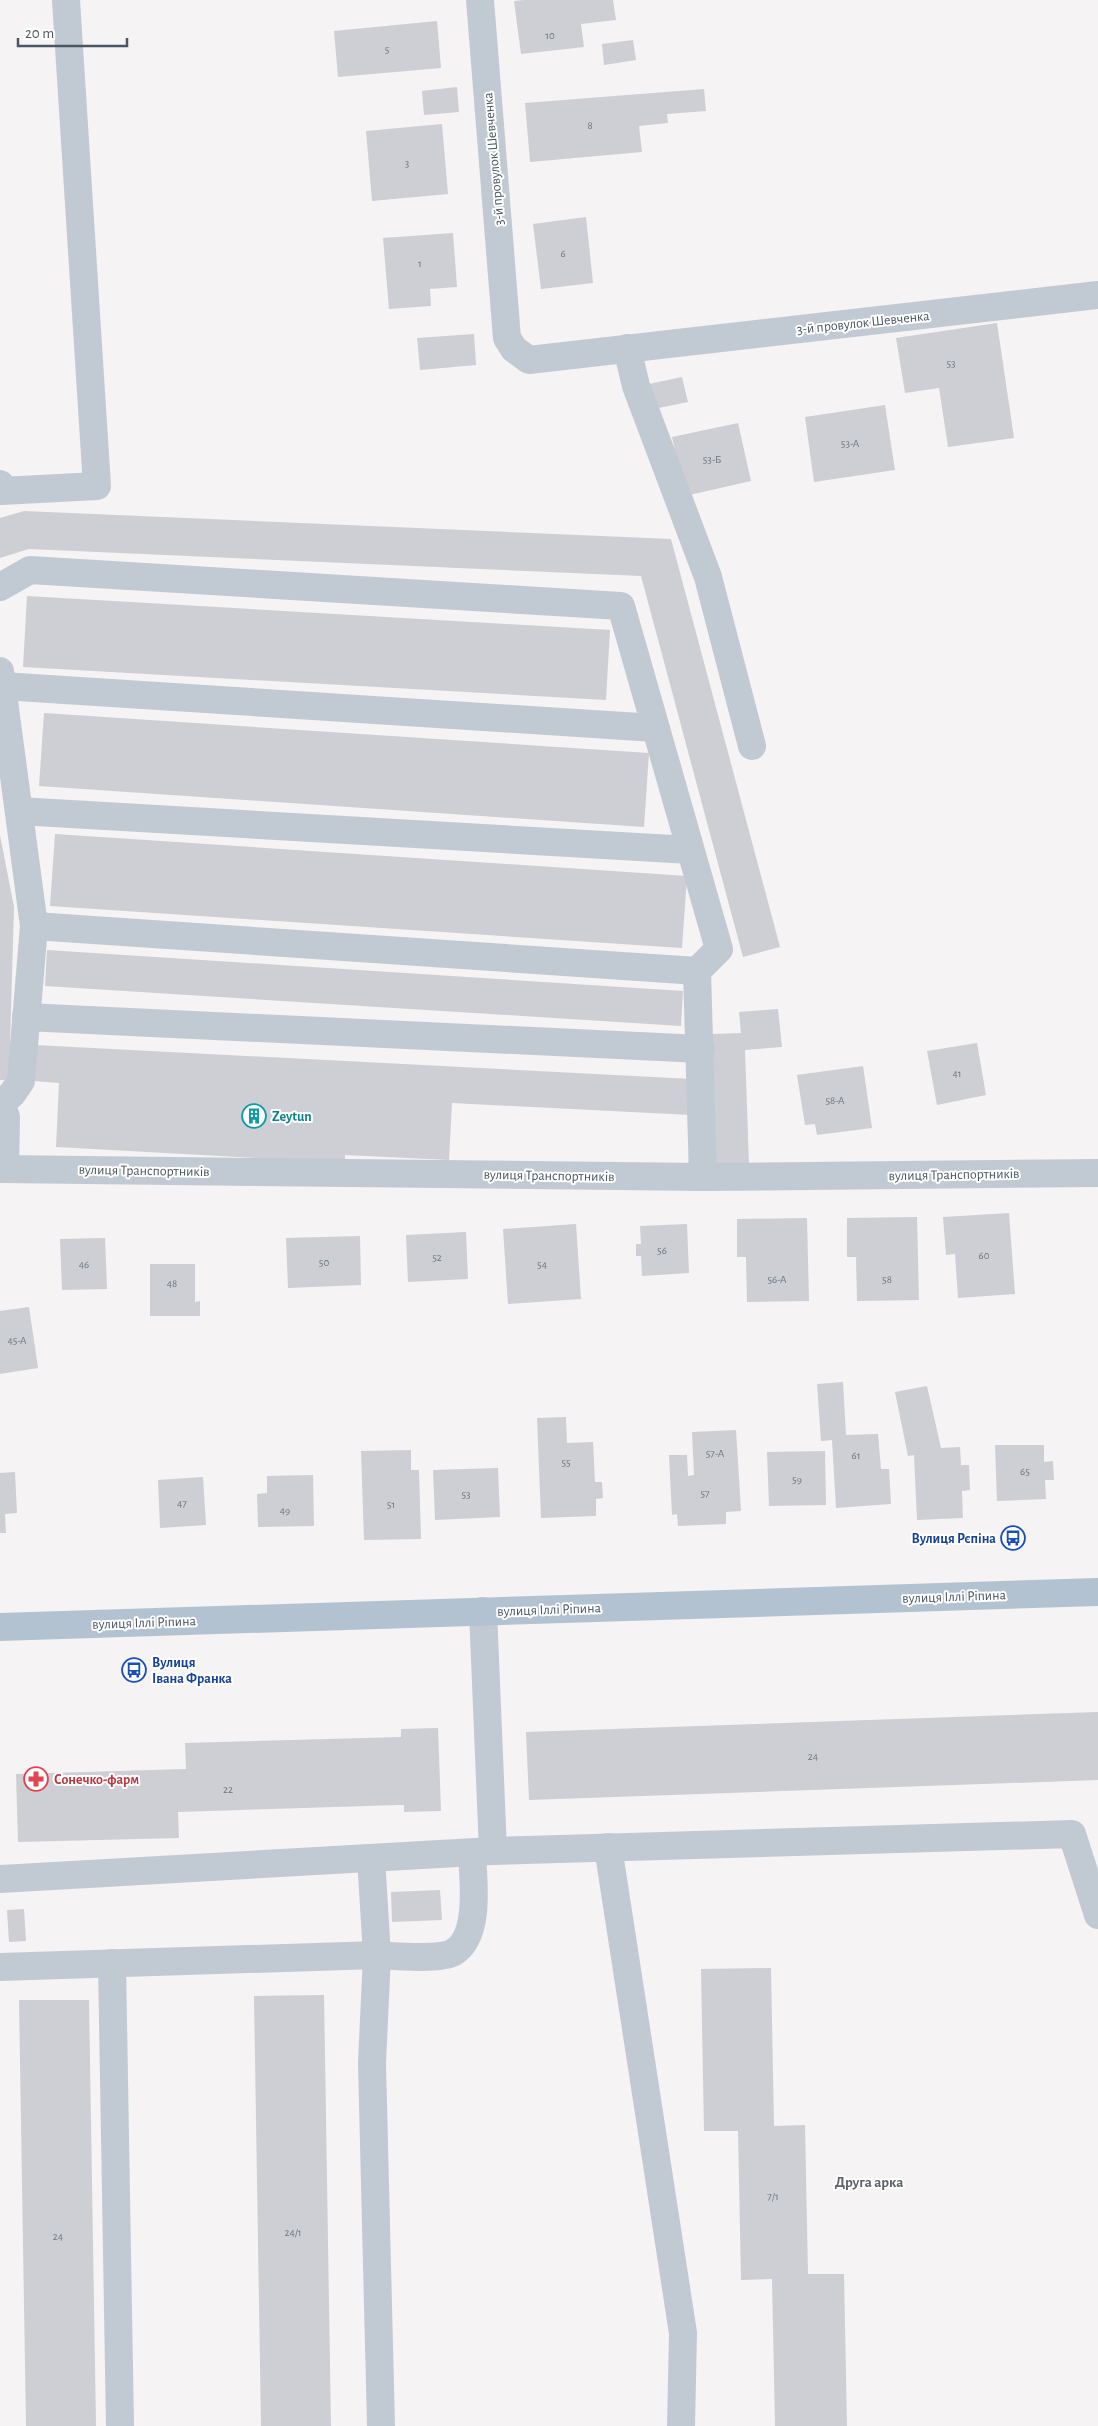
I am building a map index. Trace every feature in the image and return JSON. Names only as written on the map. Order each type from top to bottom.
[{"type":"main road","name":"вулиця Іллі Ріпина","points":[[0,1626],[1098,1592]]},
{"type":"street","points":[[0,484],[1,491],[98,486],[66,0]]},
{"type":"street","name":"3-й провулок Шевченка","points":[[480,0],[507,338],[514,349],[529,360],[1098,295]]},
{"type":"street","points":[[628,348],[636,386],[708,578],[752,746]]},
{"type":"street","points":[[0,587],[30,570],[621,606],[718,949],[697,971],[701,1049],[703,1177]]},
{"type":"street","points":[[3,1169],[6,1117],[0,1104],[12,1094],[21,1081],[34,926],[1,679],[655,728]]},
{"type":"street","points":[[19,811],[690,850]]},
{"type":"street","points":[[34,926],[697,971]]},
{"type":"street","points":[[26,1017],[701,1049]]},
{"type":"street","name":"вулиця Транспортників","points":[[3,1169],[703,1177],[1098,1173]]},
{"type":"street","points":[[0,1967],[377,1955],[432,1956],[454,1952],[468,1934],[474,1918],[483,1852],[483,1611]]},
{"type":"street","points":[[0,1879],[483,1852],[1072,1834],[1098,1915]]},
{"type":"street","points":[[608,1847],[682,2333],[681,2426]]},
{"type":"street","points":[[372,1858],[377,1955],[372,2063],[381,2426]]},
{"type":"street","points":[[112,1963],[120,2426]]},
{"type":"building","points":[[613,0],[616,20],[581,24],[584,47],[521,54],[514,1]]},
{"type":"building","points":[[437,21],[441,68],[338,77],[334,31]]},
{"type":"building","points":[[633,40],[636,60],[604,65],[602,44]]},
{"type":"building","points":[[457,87],[459,112],[424,115],[422,91]]},
{"type":"building","points":[[704,89],[706,111],[667,114],[668,123],[639,126],[642,152],[530,162],[525,103]]},
{"type":"building","points":[[442,124],[448,194],[372,201],[366,131]]},
{"type":"building","points":[[586,217],[593,283],[541,289],[533,224]]},
{"type":"building","points":[[453,233],[457,287],[430,289],[431,306],[389,309],[383,238]]},
{"type":"building","points":[[997,323],[1014,438],[948,447],[939,388],[905,393],[896,338]]},
{"type":"building","points":[[474,334],[476,365],[420,370],[417,338]]},
{"type":"building","points":[[682,377],[688,402],[654,409],[649,384]]},
{"type":"building","points":[[885,405],[895,470],[814,482],[805,417]]},
{"type":"building","points":[[738,423],[751,481],[685,496],[672,437]]},
{"type":"building","points":[[24,511],[671,539],[780,947],[743,957],[641,576],[29,549],[0,558],[0,518]]},
{"type":"building","points":[[27,596],[610,630],[606,700],[23,667]]},
{"type":"building","points":[[44,713],[649,753],[644,827],[39,786]]},
{"type":"building","points":[[55,834],[687,876],[682,948],[50,906]]},
{"type":"building","points":[[0,835],[14,907],[9,1080],[0,1080]]},
{"type":"building","points":[[47,950],[683,991],[681,1026],[45,986]]},
{"type":"building","points":[[778,1009],[782,1047],[745,1050],[749,1165],[714,1166],[711,1034],[741,1033],[739,1012]]},
{"type":"building","points":[[977,1043],[986,1095],[937,1105],[927,1051]]},
{"type":"building","points":[[35,1045],[692,1079],[690,1115],[452,1103],[449,1160],[345,1155],[345,1163],[56,1147],[59,1083],[33,1081]]},
{"type":"building","points":[[863,1066],[872,1128],[817,1135],[815,1124],[805,1125],[797,1075]]},
{"type":"building","points":[[1009,1213],[1015,1294],[958,1298],[955,1254],[946,1255],[943,1217]]},
{"type":"building","points":[[917,1217],[919,1300],[857,1301],[856,1257],[847,1257],[847,1218]]},
{"type":"building","points":[[807,1218],[809,1301],[747,1302],[746,1257],[737,1257],[737,1219]]},
{"type":"building","points":[[576,1224],[581,1299],[508,1304],[503,1229]]},
{"type":"building","points":[[687,1224],[689,1273],[642,1276],[641,1256],[636,1256],[636,1244],[641,1244],[640,1226]]},
{"type":"building","points":[[466,1232],[468,1279],[408,1282],[406,1235]]},
{"type":"building","points":[[360,1236],[361,1285],[288,1288],[286,1238]]},
{"type":"building","points":[[105,1238],[107,1289],[62,1290],[60,1239]]},
{"type":"building","points":[[150,1264],[195,1264],[195,1302],[200,1301],[200,1316],[150,1316]]},
{"type":"building","points":[[29,1307],[38,1368],[0,1374],[0,1311]]},
{"type":"building","points":[[843,1382],[846,1435],[878,1434],[881,1469],[889,1469],[891,1504],[836,1508],[832,1440],[821,1441],[817,1384]]},
{"type":"building","points":[[927,1386],[941,1448],[960,1447],[961,1465],[969,1465],[970,1490],[962,1491],[963,1518],[917,1520],[914,1455],[908,1456],[895,1392]]},
{"type":"building","points":[[566,1417],[567,1443],[593,1442],[595,1482],[602,1482],[603,1498],[596,1499],[596,1516],[541,1518],[537,1418]]},
{"type":"building","points":[[736,1430],[741,1511],[726,1512],[726,1524],[678,1526],[677,1514],[672,1515],[669,1455],[687,1455],[688,1476],[694,1475],[692,1432]]},
{"type":"building","points":[[995,1445],[1044,1445],[1044,1462],[1053,1461],[1054,1480],[1045,1480],[1046,1499],[997,1501]]},
{"type":"building","points":[[411,1450],[411,1470],[419,1470],[421,1539],[364,1540],[361,1451]]},
{"type":"building","points":[[825,1451],[826,1505],[769,1506],[767,1452]]},
{"type":"building","points":[[498,1468],[500,1517],[435,1520],[433,1470]]},
{"type":"building","points":[[15,1472],[17,1513],[5,1514],[6,1533],[0,1533],[0,1473]]},
{"type":"building","points":[[313,1475],[314,1526],[258,1527],[257,1494],[267,1493],[267,1476]]},
{"type":"building","points":[[203,1477],[206,1525],[160,1528],[158,1480]]},
{"type":"building","points":[[1098,1712],[1098,1780],[529,1800],[526,1732]]},
{"type":"building","points":[[438,1728],[441,1811],[404,1812],[404,1805],[399,1805],[178,1812],[179,1838],[18,1842],[16,1774],[186,1769],[185,1743],[401,1737],[401,1729]]},
{"type":"building","points":[[440,1890],[442,1920],[392,1922],[391,1892]]},
{"type":"building","points":[[24,1909],[26,1941],[9,1942],[7,1910]]},
{"type":"building","points":[[771,1968],[774,2126],[805,2125],[808,2274],[844,2274],[847,2426],[775,2426],[772,2279],[741,2280],[738,2131],[704,2131],[701,1969]]},
{"type":"building","points":[[324,1995],[331,2426],[261,2426],[254,1996]]},
{"type":"building","points":[[19,2000],[89,2000],[96,2426],[26,2426]]},
{"type":"place","name":"Zeytun","points":[[254,1116]]},
{"type":"place","name":"Вулиця Рєпіна","points":[[1013,1538]]},
{"type":"place","name":"Вулиця Івана Франка","points":[[134,1670]]},
{"type":"place","name":"Сонечко-фарм","points":[[36,1779]]},
{"type":"district","name":"Друга арка","points":[[869,2182]]}]
